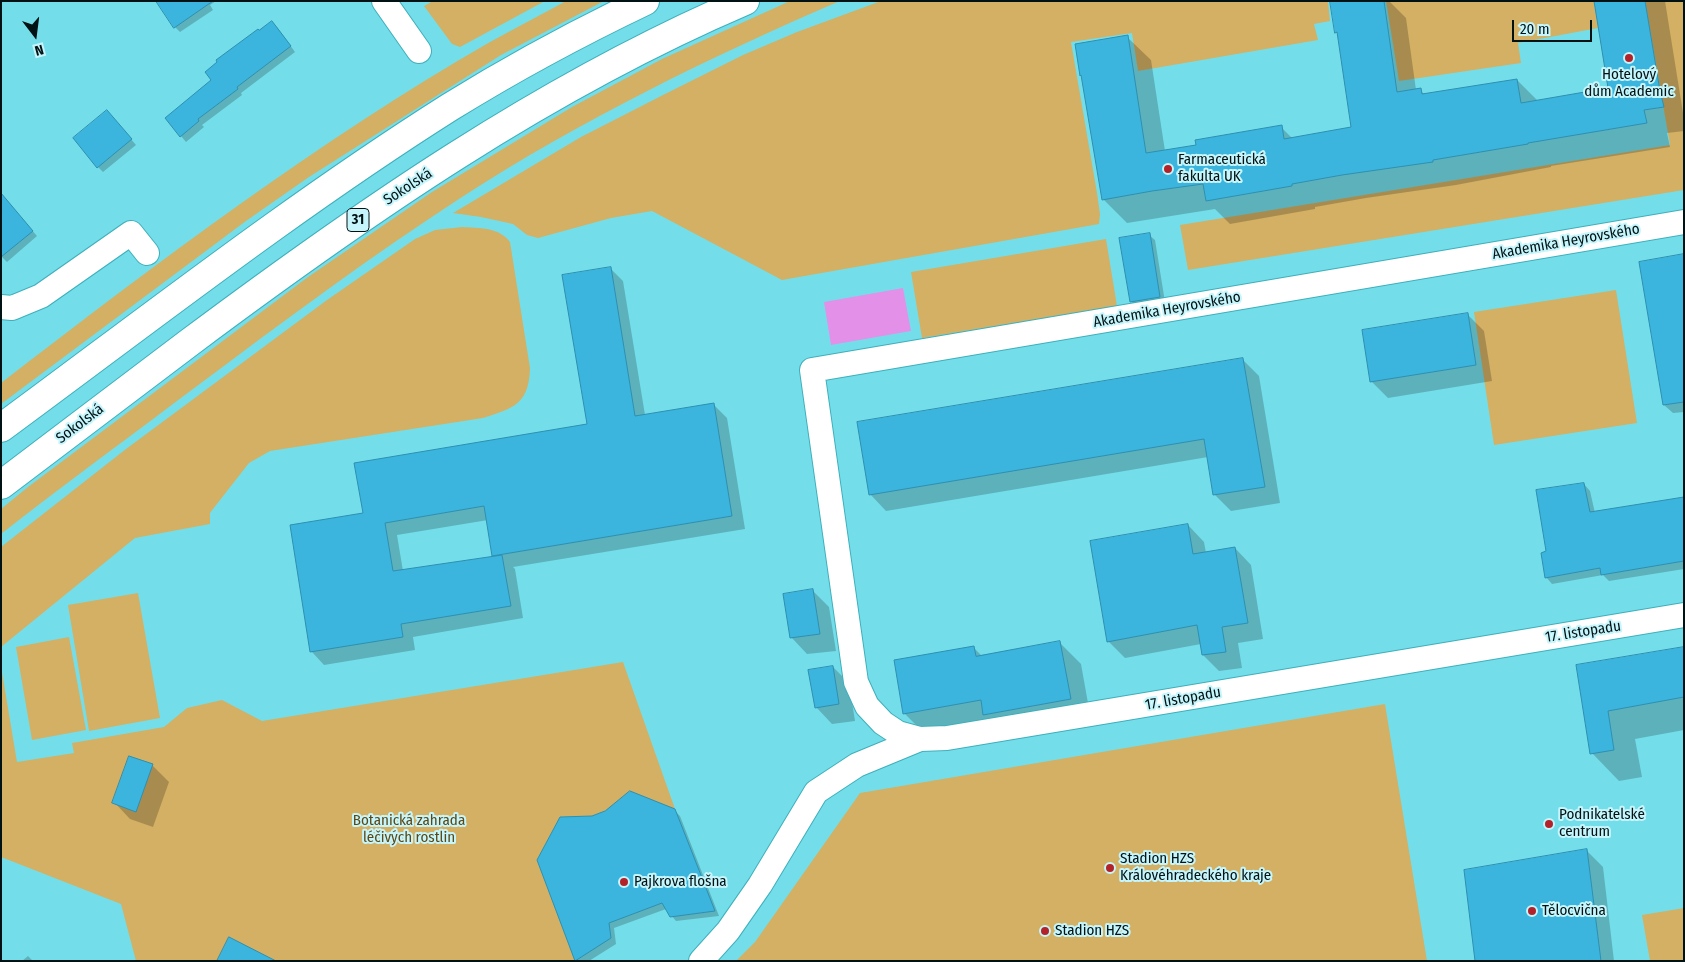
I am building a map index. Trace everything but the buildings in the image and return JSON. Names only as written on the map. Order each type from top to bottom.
[{"type":"main road","points":[[1,428],[268,230],[377,155],[451,107],[504,76],[588,29],[645,1]]},
{"type":"main road","name":"Sokolská","points":[[1,485],[264,287],[369,212],[478,142],[563,92],[676,33],[745,1]]},
{"type":"street","points":[[384,1],[418,51]]},
{"type":"street","name":"Akademika Heyrovského","points":[[836,532],[812,370],[1684,222]]},
{"type":"street","points":[[1,307],[12,308],[41,296],[131,233],[147,253]]},
{"type":"street","name":"17. listopadu","points":[[836,532],[856,682],[866,706],[883,723],[898,732],[920,739],[947,738],[1684,616]]},
{"type":"street","points":[[701,961],[728,931],[760,886],[816,792],[857,764],[920,739]]},
{"type":"green space","points":[[433,1],[545,1],[460,47],[452,44],[424,6]]},
{"type":"green space","points":[[566,1],[604,1],[501,55],[309,177],[246,221],[1,404],[1,383],[240,204],[301,161],[426,80],[490,42]]},
{"type":"green space","points":[[790,1],[840,1],[743,44],[647,91],[553,142],[462,197],[394,242],[295,313],[1,534],[1,509],[28,487],[308,277],[432,192],[572,107],[662,59]]},
{"type":"green space","points":[[881,1],[1328,1],[1330,21],[1314,24],[1318,40],[1138,71],[1132,33],[1071,42],[1097,193],[1100,214],[1099,224],[782,280],[652,211],[611,218],[538,238],[527,235],[513,224],[453,213],[581,137],[743,55],[797,32]]},
{"type":"green space","points":[[1386,1],[1594,1],[1598,28],[1518,43],[1521,63],[1399,81]]},
{"type":"green space","points":[[1645,1],[1684,1],[1684,190],[1188,270],[1180,225],[1670,145]]},
{"type":"green space","points":[[462,227],[494,231],[500,233],[510,242],[530,368],[527,390],[518,403],[483,418],[270,451],[249,463],[210,513],[210,524],[135,538],[1,647],[1,547],[126,449],[327,300],[415,239],[435,230]]},
{"type":"green space","points":[[1106,239],[1117,306],[922,338],[911,272]]},
{"type":"green space","points":[[1616,290],[1637,423],[1494,445],[1474,312]]},
{"type":"green space","points":[[138,593],[160,718],[89,731],[68,605]]},
{"type":"green space","points":[[69,637],[86,730],[32,740],[16,647]]},
{"type":"green space","name":"Botanická zahrada léčivých rostlin","points":[[623,662],[675,809],[605,811],[592,816],[560,817],[537,860],[575,961],[136,961],[121,904],[1,857],[1,666],[17,762],[74,753],[72,743],[164,727],[187,708],[222,700],[262,721]]},
{"type":"green space","name":"Stadion HZS Královéhradeckého kraje","points":[[1385,704],[1427,961],[736,961],[755,942],[860,793]]},
{"type":"green space","points":[[1684,908],[1684,961],[1650,961],[1642,915]]},
{"type":"shaded area","points":[[903,288],[911,331],[831,345],[824,302]]},
{"type":"place","name":"Hotelový dům Academic","points":[[1629,58]]},
{"type":"place","name":"Farmaceutická fakulta UK","points":[[1168,169]]},
{"type":"place","name":"Podnikatelské centrum","points":[[1549,824]]},
{"type":"place","name":"Stadion HZS Královéhradeckého kraje","points":[[1110,868]]},
{"type":"place","name":"Pajkrova flošna","points":[[624,882]]},
{"type":"place","name":"Tělocvična","points":[[1532,911]]},
{"type":"place","name":"Stadion HZS","points":[[1045,931]]}]
